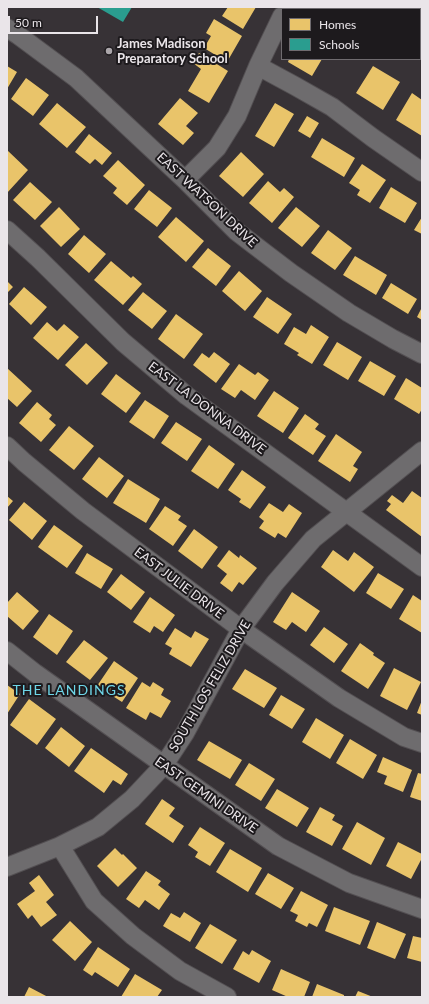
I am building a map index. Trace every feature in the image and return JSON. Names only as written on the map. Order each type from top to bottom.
[{"type":"street","points":[[185,180],[218,148],[237,116],[258,66],[281,18]]},
{"type":"street","name":"EAST WATSON DRIVE","points":[[7,28],[76,78],[185,180],[236,231],[291,273],[349,313],[422,354]]},
{"type":"street","points":[[258,66],[332,107],[372,138],[422,172]]},
{"type":"street","name":"EAST LA DONNA DRIVE","points":[[7,230],[38,258],[123,342],[187,396],[422,567]]},
{"type":"street","name":"EAST JULIE DRIVE","points":[[7,446],[83,511],[241,629],[339,698],[404,737],[422,743]]},
{"type":"street","name":"SOUTH LOS FELIZ DRIVE","points":[[7,867],[60,846],[98,827],[132,799],[164,765],[185,733],[241,629],[275,583],[313,539],[422,451]]},
{"type":"street","name":"EAST GEMINI DRIVE","points":[[7,651],[35,673],[278,846],[348,883],[422,909]]},
{"type":"street","points":[[60,846],[94,901],[127,931],[180,971],[228,997]]},
{"type":"building: Homes","points":[[228,7],[256,7],[243,29],[222,16]]},
{"type":"building: Homes","points":[[341,7],[342,8],[315,8]]},
{"type":"building: Homes","points":[[421,14],[422,14],[421,40]]},
{"type":"building: Homes","points":[[214,19],[242,36],[227,62],[204,48],[211,36],[206,33]]},
{"type":"building: Homes","points":[[199,53],[228,71],[209,103],[188,91],[201,69],[193,63]]},
{"type":"building: Homes","points":[[289,60],[321,60],[312,76],[288,62]]},
{"type":"building: Homes","points":[[7,66],[17,72],[7,89]]},
{"type":"building: Homes","points":[[373,66],[400,82],[383,110],[356,93]]},
{"type":"building: Homes","points":[[26,78],[49,95],[33,116],[11,99]]},
{"type":"building: Homes","points":[[412,93],[422,100],[422,136],[396,120]]},
{"type":"building: Homes","points":[[180,98],[198,113],[186,126],[194,133],[183,145],[158,124]]},
{"type":"building: Homes","points":[[57,103],[86,127],[67,148],[39,124]]},
{"type":"building: Homes","points":[[275,103],[294,114],[274,147],[255,136]]},
{"type":"building: Homes","points":[[307,116],[319,123],[310,138],[298,131]]},
{"type":"building: Homes","points":[[89,134],[112,153],[102,165],[95,159],[90,164],[75,152]]},
{"type":"building: Homes","points":[[322,138],[355,158],[344,177],[311,157]]},
{"type":"building: Homes","points":[[7,150],[28,170],[7,193]]},
{"type":"building: Homes","points":[[241,152],[264,174],[243,197],[219,176]]},
{"type":"building: Homes","points":[[118,160],[145,185],[127,205],[113,193],[117,188],[103,176]]},
{"type":"building: Homes","points":[[362,164],[386,180],[370,203],[357,195],[360,190],[349,183]]},
{"type":"building: Homes","points":[[268,181],[280,192],[284,188],[294,197],[272,223],[249,203]]},
{"type":"building: Homes","points":[[30,182],[52,202],[35,220],[13,200]]},
{"type":"building: Homes","points":[[391,187],[417,203],[405,223],[379,208]]},
{"type":"building: Homes","points":[[149,190],[172,208],[157,227],[134,209]]},
{"type":"building: Homes","points":[[59,207],[80,229],[61,247],[40,226]]},
{"type":"building: Homes","points":[[296,207],[320,226],[302,247],[278,228]]},
{"type":"building: Homes","points":[[176,217],[204,241],[186,262],[158,237]]},
{"type":"building: Homes","points":[[422,217],[422,234],[414,230]]},
{"type":"building: Homes","points":[[328,230],[352,248],[335,270],[311,253]]},
{"type":"building: Homes","points":[[84,235],[106,254],[89,273],[68,254]]},
{"type":"building: Homes","points":[[208,248],[231,266],[216,286],[192,267]]},
{"type":"building: Homes","points":[[355,256],[387,275],[376,295],[343,275]]},
{"type":"building: Homes","points":[[111,261],[131,278],[133,276],[142,284],[123,305],[94,280]]},
{"type":"building: Homes","points":[[239,271],[262,291],[245,311],[222,291]]},
{"type":"building: Homes","points":[[7,281],[13,287],[7,293]]},
{"type":"building: Homes","points":[[391,283],[417,299],[408,314],[382,298]]},
{"type":"building: Homes","points":[[24,287],[47,307],[31,325],[9,304]]},
{"type":"building: Homes","points":[[143,292],[167,311],[152,329],[128,310]]},
{"type":"building: Homes","points":[[267,297],[292,314],[278,334],[253,317]]},
{"type":"building: Homes","points":[[422,307],[422,320],[417,317]]},
{"type":"building: Homes","points":[[176,314],[203,334],[184,359],[158,339]]},
{"type":"building: Homes","points":[[47,322],[57,331],[64,324],[79,337],[58,360],[33,338]]},
{"type":"building: Homes","points":[[311,325],[329,337],[312,364],[297,355],[299,353],[284,344],[294,327],[306,334]]},
{"type":"building: Homes","points":[[337,342],[362,357],[348,380],[323,365]]},
{"type":"building: Homes","points":[[86,343],[108,363],[87,385],[65,365]]},
{"type":"building: Homes","points":[[214,352],[230,364],[216,383],[193,365],[202,353],[209,358]]},
{"type":"building: Homes","points":[[370,361],[396,376],[384,396],[358,381]]},
{"type":"building: Homes","points":[[239,364],[255,375],[258,372],[269,380],[255,400],[241,390],[235,398],[221,389]]},
{"type":"building: Homes","points":[[7,368],[32,391],[17,407],[7,398]]},
{"type":"building: Homes","points":[[116,374],[141,393],[126,413],[101,394]]},
{"type":"building: Homes","points":[[406,378],[422,388],[422,409],[419,414],[394,399]]},
{"type":"building: Homes","points":[[274,391],[299,408],[283,433],[257,416]]},
{"type":"building: Homes","points":[[145,400],[169,416],[154,439],[129,422]]},
{"type":"building: Homes","points":[[37,402],[52,415],[49,419],[56,425],[41,442],[19,423]]},
{"type":"building: Homes","points":[[305,414],[319,424],[315,429],[326,436],[313,455],[288,438]]},
{"type":"building: Homes","points":[[176,422],[202,439],[187,461],[161,443]]},
{"type":"building: Homes","points":[[69,426],[94,446],[74,470],[49,450]]},
{"type":"building: Homes","points":[[336,434],[362,452],[353,466],[358,469],[350,482],[318,461]]},
{"type":"building: Homes","points":[[209,445],[235,464],[218,489],[191,471]]},
{"type":"building: Homes","points":[[99,457],[124,476],[107,498],[82,479]]},
{"type":"building: Homes","points":[[242,470],[266,487],[250,509],[239,502],[241,499],[228,490]]},
{"type":"building: Homes","points":[[128,479],[160,499],[146,523],[113,503]]},
{"type":"building: Homes","points":[[412,491],[422,498],[422,537],[386,510],[391,504],[387,501],[392,495],[403,503]]},
{"type":"building: Homes","points":[[7,496],[13,501],[7,508]]},
{"type":"building: Homes","points":[[24,502],[47,521],[32,540],[9,520]]},
{"type":"building: Homes","points":[[269,503],[283,512],[289,504],[302,513],[286,538],[278,533],[275,538],[259,528],[264,521],[259,517]]},
{"type":"building: Homes","points":[[165,506],[181,516],[178,520],[187,526],[173,546],[149,529]]},
{"type":"building: Homes","points":[[54,525],[83,546],[67,568],[38,547]]},
{"type":"building: Homes","points":[[194,529],[218,547],[202,569],[178,551]]},
{"type":"building: Homes","points":[[229,550],[239,558],[240,555],[257,568],[243,585],[239,582],[232,592],[220,583],[227,574],[217,566]]},
{"type":"building: Homes","points":[[333,550],[348,561],[354,552],[374,567],[354,592],[321,567]]},
{"type":"building: Homes","points":[[87,553],[113,569],[101,589],[75,573]]},
{"type":"building: Homes","points":[[378,573],[404,589],[391,609],[366,593]]},
{"type":"building: Homes","points":[[121,574],[145,592],[131,610],[107,592]]},
{"type":"building: Homes","points":[[17,592],[39,611],[23,630],[7,616],[7,603]]},
{"type":"building: Homes","points":[[292,592],[320,611],[306,632],[292,622],[286,630],[273,622]]},
{"type":"building: Homes","points":[[413,595],[422,601],[422,633],[399,619]]},
{"type":"building: Homes","points":[[150,597],[175,615],[163,632],[154,626],[150,633],[133,622]]},
{"type":"building: Homes","points":[[49,614],[73,631],[57,655],[33,637]]},
{"type":"building: Homes","points":[[324,627],[348,644],[334,663],[310,645]]},
{"type":"building: Homes","points":[[175,628],[191,638],[195,631],[209,639],[191,667],[169,654],[172,648],[165,644]]},
{"type":"building: Homes","points":[[84,640],[108,658],[90,680],[66,662]]},
{"type":"building: Homes","points":[[360,643],[374,653],[373,655],[385,663],[368,689],[341,671]]},
{"type":"building: Homes","points":[[114,661],[138,678],[122,702],[97,686]]},
{"type":"building: Homes","points":[[394,668],[421,682],[407,710],[380,696]]},
{"type":"building: Homes","points":[[245,669],[277,688],[264,708],[232,689]]},
{"type":"building: Homes","points":[[142,682],[150,687],[153,682],[164,689],[161,695],[171,701],[161,718],[150,712],[146,720],[126,708]]},
{"type":"building: Homes","points":[[7,685],[20,694],[7,714]]},
{"type":"building: Homes","points":[[281,695],[305,709],[292,729],[269,715]]},
{"type":"building: Homes","points":[[29,699],[56,719],[37,745],[10,725]]},
{"type":"building: Homes","points":[[422,700],[422,715],[417,713]]},
{"type":"building: Homes","points":[[316,718],[344,735],[330,759],[302,742]]},
{"type":"building: Homes","points":[[61,727],[85,746],[69,767],[45,748]]},
{"type":"building: Homes","points":[[350,739],[377,755],[363,779],[336,763]]},
{"type":"building: Homes","points":[[209,741],[242,760],[230,779],[197,760]]},
{"type":"building: Homes","points":[[91,748],[128,774],[121,785],[113,780],[104,793],[74,771]]},
{"type":"building: Homes","points":[[383,757],[412,770],[403,792],[384,784],[387,776],[377,772]]},
{"type":"building: Homes","points":[[249,763],[275,779],[261,801],[235,785]]},
{"type":"building: Homes","points":[[418,773],[422,774],[422,801],[410,797]]},
{"type":"building: Homes","points":[[277,789],[309,808],[297,827],[265,808]]},
{"type":"building: Homes","points":[[162,799],[175,808],[169,816],[184,826],[173,843],[145,824]]},
{"type":"building: Homes","points":[[320,807],[335,815],[332,820],[343,826],[332,846],[306,832]]},
{"type":"building: Homes","points":[[357,822],[385,838],[371,865],[342,849]]},
{"type":"building: Homes","points":[[200,827],[225,843],[210,866],[195,857],[198,852],[188,845]]},
{"type":"building: Homes","points":[[398,842],[422,854],[422,858],[411,879],[386,866]]},
{"type":"building: Homes","points":[[115,848],[137,868],[118,887],[97,866]]},
{"type":"building: Homes","points":[[230,849],[262,868],[248,892],[216,872]]},
{"type":"building: Homes","points":[[146,871],[161,881],[158,885],[170,894],[159,910],[145,900],[139,908],[126,899]]},
{"type":"building: Homes","points":[[268,873],[294,888],[281,909],[255,894]]},
{"type":"building: Homes","points":[[39,875],[54,895],[46,902],[57,915],[41,927],[32,915],[28,919],[17,904],[35,891],[29,883]]},
{"type":"building: Homes","points":[[301,891],[328,905],[317,927],[309,923],[307,927],[295,921],[298,915],[290,911]]},
{"type":"building: Homes","points":[[334,907],[370,921],[360,945],[325,931]]},
{"type":"building: Homes","points":[[184,912],[201,923],[190,942],[163,926],[171,913],[180,918]]},
{"type":"building: Homes","points":[[70,921],[92,942],[75,961],[52,940]]},
{"type":"building: Homes","points":[[377,922],[406,934],[395,959],[367,948]]},
{"type":"building: Homes","points":[[210,924],[237,940],[222,964],[195,948]]},
{"type":"building: Homes","points":[[413,936],[422,938],[422,962],[407,958]]},
{"type":"building: Homes","points":[[98,947],[130,969],[118,987],[95,972],[92,976],[83,970]]},
{"type":"building: Homes","points":[[252,950],[271,961],[259,983],[233,969],[243,951],[249,955]]},
{"type":"building: Homes","points":[[281,969],[310,982],[304,997],[288,997],[272,990]]},
{"type":"building: Homes","points":[[135,974],[162,990],[157,997],[121,997]]},
{"type":"building: Homes","points":[[317,984],[344,995],[344,997],[312,997]]},
{"type":"building: Homes","points":[[29,987],[48,997],[24,997]]},
{"type":"building: Homes","points":[[358,991],[373,997],[355,997]]},
{"type":"building: Schools","points":[[97,7],[132,7],[123,22]]},
{"type":"place","name":"James Madison Preparatory School","points":[[109,51]]},
{"type":"district","name":"THE LANDINGS","points":[[69,690]]}]
